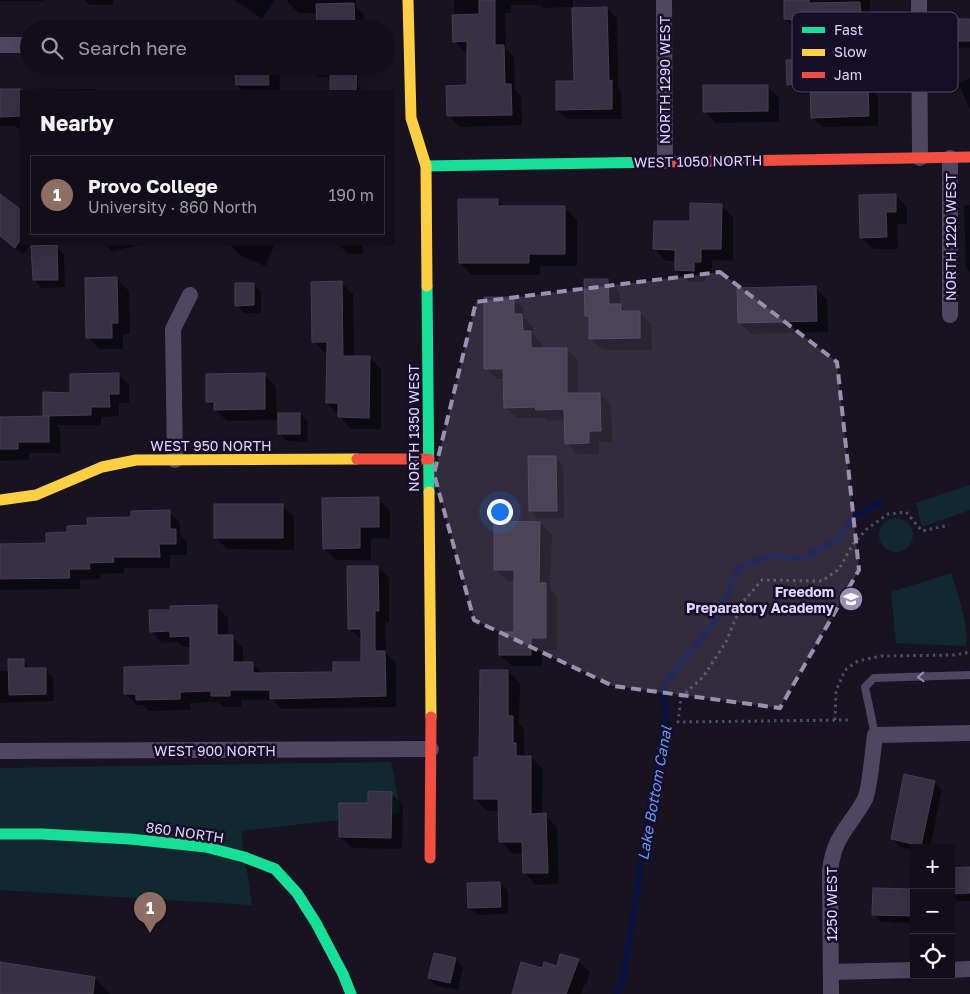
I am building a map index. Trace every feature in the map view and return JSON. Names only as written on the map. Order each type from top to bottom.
[{"type":"street","name":"NORTH 1350 WEST","points":[[408,0],[411,118],[426,166],[431,749],[430,858]]},
{"type":"street","name":"NORTH 1290 WEST","points":[[664,0],[665,161]]},
{"type":"street","points":[[0,45],[20,45]]},
{"type":"street","points":[[920,92],[920,158]]},
{"type":"street","name":"WEST 1050 NORTH","points":[[426,166],[970,157]]},
{"type":"street","name":"NORTH 1220 WEST","points":[[950,158],[950,315]]},
{"type":"street","points":[[175,460],[173,329],[190,295]]},
{"type":"street","name":"WEST 950 NORTH","points":[[0,500],[36,495],[62,486],[102,467],[136,460],[428,459]]},
{"type":"street","points":[[875,735],[970,733]]},
{"type":"street","name":"1250 WEST","points":[[831,994],[831,858],[844,828],[866,798],[875,735]]},
{"type":"street","name":"WEST 900 NORTH","points":[[0,751],[431,749]]},
{"type":"street","name":"860 NORTH","points":[[0,834],[42,834],[130,839],[206,847],[244,857],[275,869],[297,893],[316,923],[343,974],[351,994]]},
{"type":"street","points":[[955,970],[970,969]]},
{"type":"street","points":[[831,972],[910,970]]},
{"type":"lane","points":[[875,735],[865,688],[874,678],[970,675]]},
{"type":"path","points":[[848,720],[678,722],[681,697],[703,677],[726,642],[742,603],[762,580],[822,581],[839,569],[853,544],[867,529],[888,514],[906,512],[922,531],[949,525]]},
{"type":"highlighted area","points":[[720,272],[837,362],[859,570],[780,708],[613,686],[474,620],[434,474],[476,302]]},
{"type":"shaded area","points":[[970,485],[970,510],[922,527],[916,503]]},
{"type":"shaded area","points":[[896,518],[903,519],[908,523],[912,528],[912,542],[908,547],[903,551],[896,552],[889,551],[884,547],[880,542],[879,535],[880,528],[884,523],[889,519]]},
{"type":"shaded area","points":[[951,573],[965,620],[966,646],[896,643],[891,592]]},
{"type":"shaded area","points":[[391,762],[401,813],[241,831],[252,905],[0,890],[0,768]]},
{"type":"building","points":[[479,0],[495,0],[495,45],[504,45],[505,84],[511,84],[512,115],[447,116],[446,86],[467,85],[467,41],[453,42],[452,15],[479,14]]},
{"type":"building","points":[[784,0],[809,0],[809,3],[860,2],[861,12],[792,12],[792,19],[784,19]]},
{"type":"building","points":[[354,3],[355,20],[317,20],[316,4]]},
{"type":"building","points":[[607,7],[609,81],[612,80],[612,109],[556,110],[556,81],[574,81],[572,8]]},
{"type":"building","points":[[958,19],[970,19],[970,41],[958,41]]},
{"type":"building","points":[[786,60],[792,60],[792,85],[787,85]]},
{"type":"building","points":[[235,75],[268,75],[269,85],[236,85]]},
{"type":"building","points":[[330,75],[357,75],[356,90],[330,90]]},
{"type":"building","points":[[703,85],[768,85],[768,111],[703,112]]},
{"type":"building","points":[[0,89],[21,89],[20,116],[0,117]]},
{"type":"building","points":[[810,92],[868,92],[869,116],[811,118]]},
{"type":"building","points":[[0,194],[20,209],[20,240],[15,248],[0,236]]},
{"type":"building","points":[[896,194],[896,212],[886,212],[887,237],[860,238],[859,195]]},
{"type":"building","points":[[458,199],[498,199],[498,206],[565,206],[565,254],[529,254],[529,263],[459,263]]},
{"type":"building","points":[[690,203],[722,204],[721,249],[701,249],[701,262],[694,262],[694,271],[675,270],[675,250],[653,249],[654,221],[690,221]]},
{"type":"building","points":[[57,245],[58,280],[33,280],[31,246]]},
{"type":"building","points":[[117,277],[118,323],[112,323],[112,338],[86,338],[85,278]]},
{"type":"building","points":[[584,279],[608,279],[609,304],[621,304],[621,311],[640,311],[640,338],[589,339],[589,316],[585,316]]},
{"type":"building","points":[[342,281],[343,356],[370,356],[369,418],[338,417],[338,403],[326,403],[327,342],[312,342],[311,282]]},
{"type":"building","points":[[235,283],[254,283],[254,305],[235,306]]},
{"type":"building","points":[[816,286],[817,321],[738,323],[737,288]]},
{"type":"building","points":[[484,297],[514,297],[514,314],[522,314],[523,331],[531,331],[531,348],[567,348],[567,393],[600,393],[601,431],[589,431],[589,443],[565,444],[564,409],[536,410],[535,407],[504,408],[503,369],[484,369]]},
{"type":"building","points":[[119,373],[119,394],[109,394],[110,407],[91,407],[91,415],[43,416],[43,392],[70,393],[70,374]]},
{"type":"building","points":[[265,373],[265,409],[214,410],[214,402],[206,402],[206,374]]},
{"type":"building","points":[[278,413],[300,413],[300,434],[278,434]]},
{"type":"building","points":[[49,416],[49,442],[18,442],[18,449],[0,449],[0,417]]},
{"type":"building","points":[[528,456],[556,456],[557,511],[529,511]]},
{"type":"building","points":[[379,497],[379,527],[360,527],[360,548],[323,549],[322,498]]},
{"type":"building","points":[[214,504],[283,504],[283,538],[214,538]]},
{"type":"building","points":[[170,510],[170,529],[176,529],[176,544],[159,544],[160,557],[113,557],[114,562],[89,563],[90,569],[69,569],[70,578],[0,579],[0,544],[46,543],[46,533],[67,532],[67,526],[88,525],[87,518],[131,517],[131,511]]},
{"type":"building","points":[[494,521],[540,522],[539,583],[546,583],[546,638],[531,638],[531,655],[499,655],[499,632],[514,632],[514,570],[494,570]]},
{"type":"building","points":[[347,566],[378,566],[379,611],[375,611],[375,651],[385,651],[386,696],[270,699],[270,690],[230,690],[230,696],[211,696],[211,691],[180,692],[180,699],[136,700],[136,694],[124,694],[124,667],[190,665],[190,636],[170,637],[170,631],[150,632],[149,610],[170,610],[170,606],[217,605],[217,635],[233,635],[233,662],[253,662],[253,673],[333,672],[333,662],[361,662],[361,629],[348,629]]},
{"type":"building","points":[[8,659],[24,659],[24,668],[46,668],[46,694],[9,695]]},
{"type":"building","points":[[480,670],[508,670],[508,716],[513,716],[513,743],[516,743],[516,756],[531,756],[531,814],[546,813],[548,873],[523,873],[522,842],[499,842],[498,799],[474,799],[474,757],[479,757]]},
{"type":"building","points":[[904,774],[935,781],[921,844],[891,839]]},
{"type":"building","points":[[368,791],[392,792],[391,838],[339,837],[339,803],[368,803]]},
{"type":"building","points":[[970,867],[970,893],[955,894],[955,868]]},
{"type":"building","points":[[500,882],[501,907],[468,908],[467,883]]},
{"type":"building","points":[[873,888],[910,889],[910,916],[872,915]]},
{"type":"building","points":[[434,953],[456,958],[450,983],[428,978]]},
{"type":"building","points":[[560,954],[579,959],[566,994],[512,994],[521,962],[542,968],[544,962],[557,966]]},
{"type":"building","points":[[0,962],[95,977],[93,994],[0,994]]},
{"type":"waterway","name":"Lake Bottom Canal","points":[[617,994],[624,974],[649,811],[667,726],[663,686],[716,620],[739,567],[773,555],[801,559],[836,541],[856,516],[880,502]]},
{"type":"traffic: fast","points":[[426,166],[662,162]]},
{"type":"traffic: fast","points":[[427,286],[429,492]]},
{"type":"traffic: fast","points":[[0,834],[42,834],[130,839],[206,847],[244,857],[275,869],[297,893],[316,923],[343,974],[351,994]]},
{"type":"traffic: slow","points":[[408,0],[411,118],[426,166],[427,286]]},
{"type":"traffic: slow","points":[[0,500],[36,495],[102,467],[136,460],[357,459]]},
{"type":"traffic: slow","points":[[429,492],[431,717]]},
{"type":"traffic: jam","points":[[662,162],[970,157]]},
{"type":"traffic: jam","points":[[357,459],[429,459]]},
{"type":"traffic: jam","points":[[430,858],[431,717]]},
{"type":"place","name":"Freedom Preparatory Academy","points":[[851,599]]},
{"type":"place","name":"Provo College","points":[[150,933]]}]
